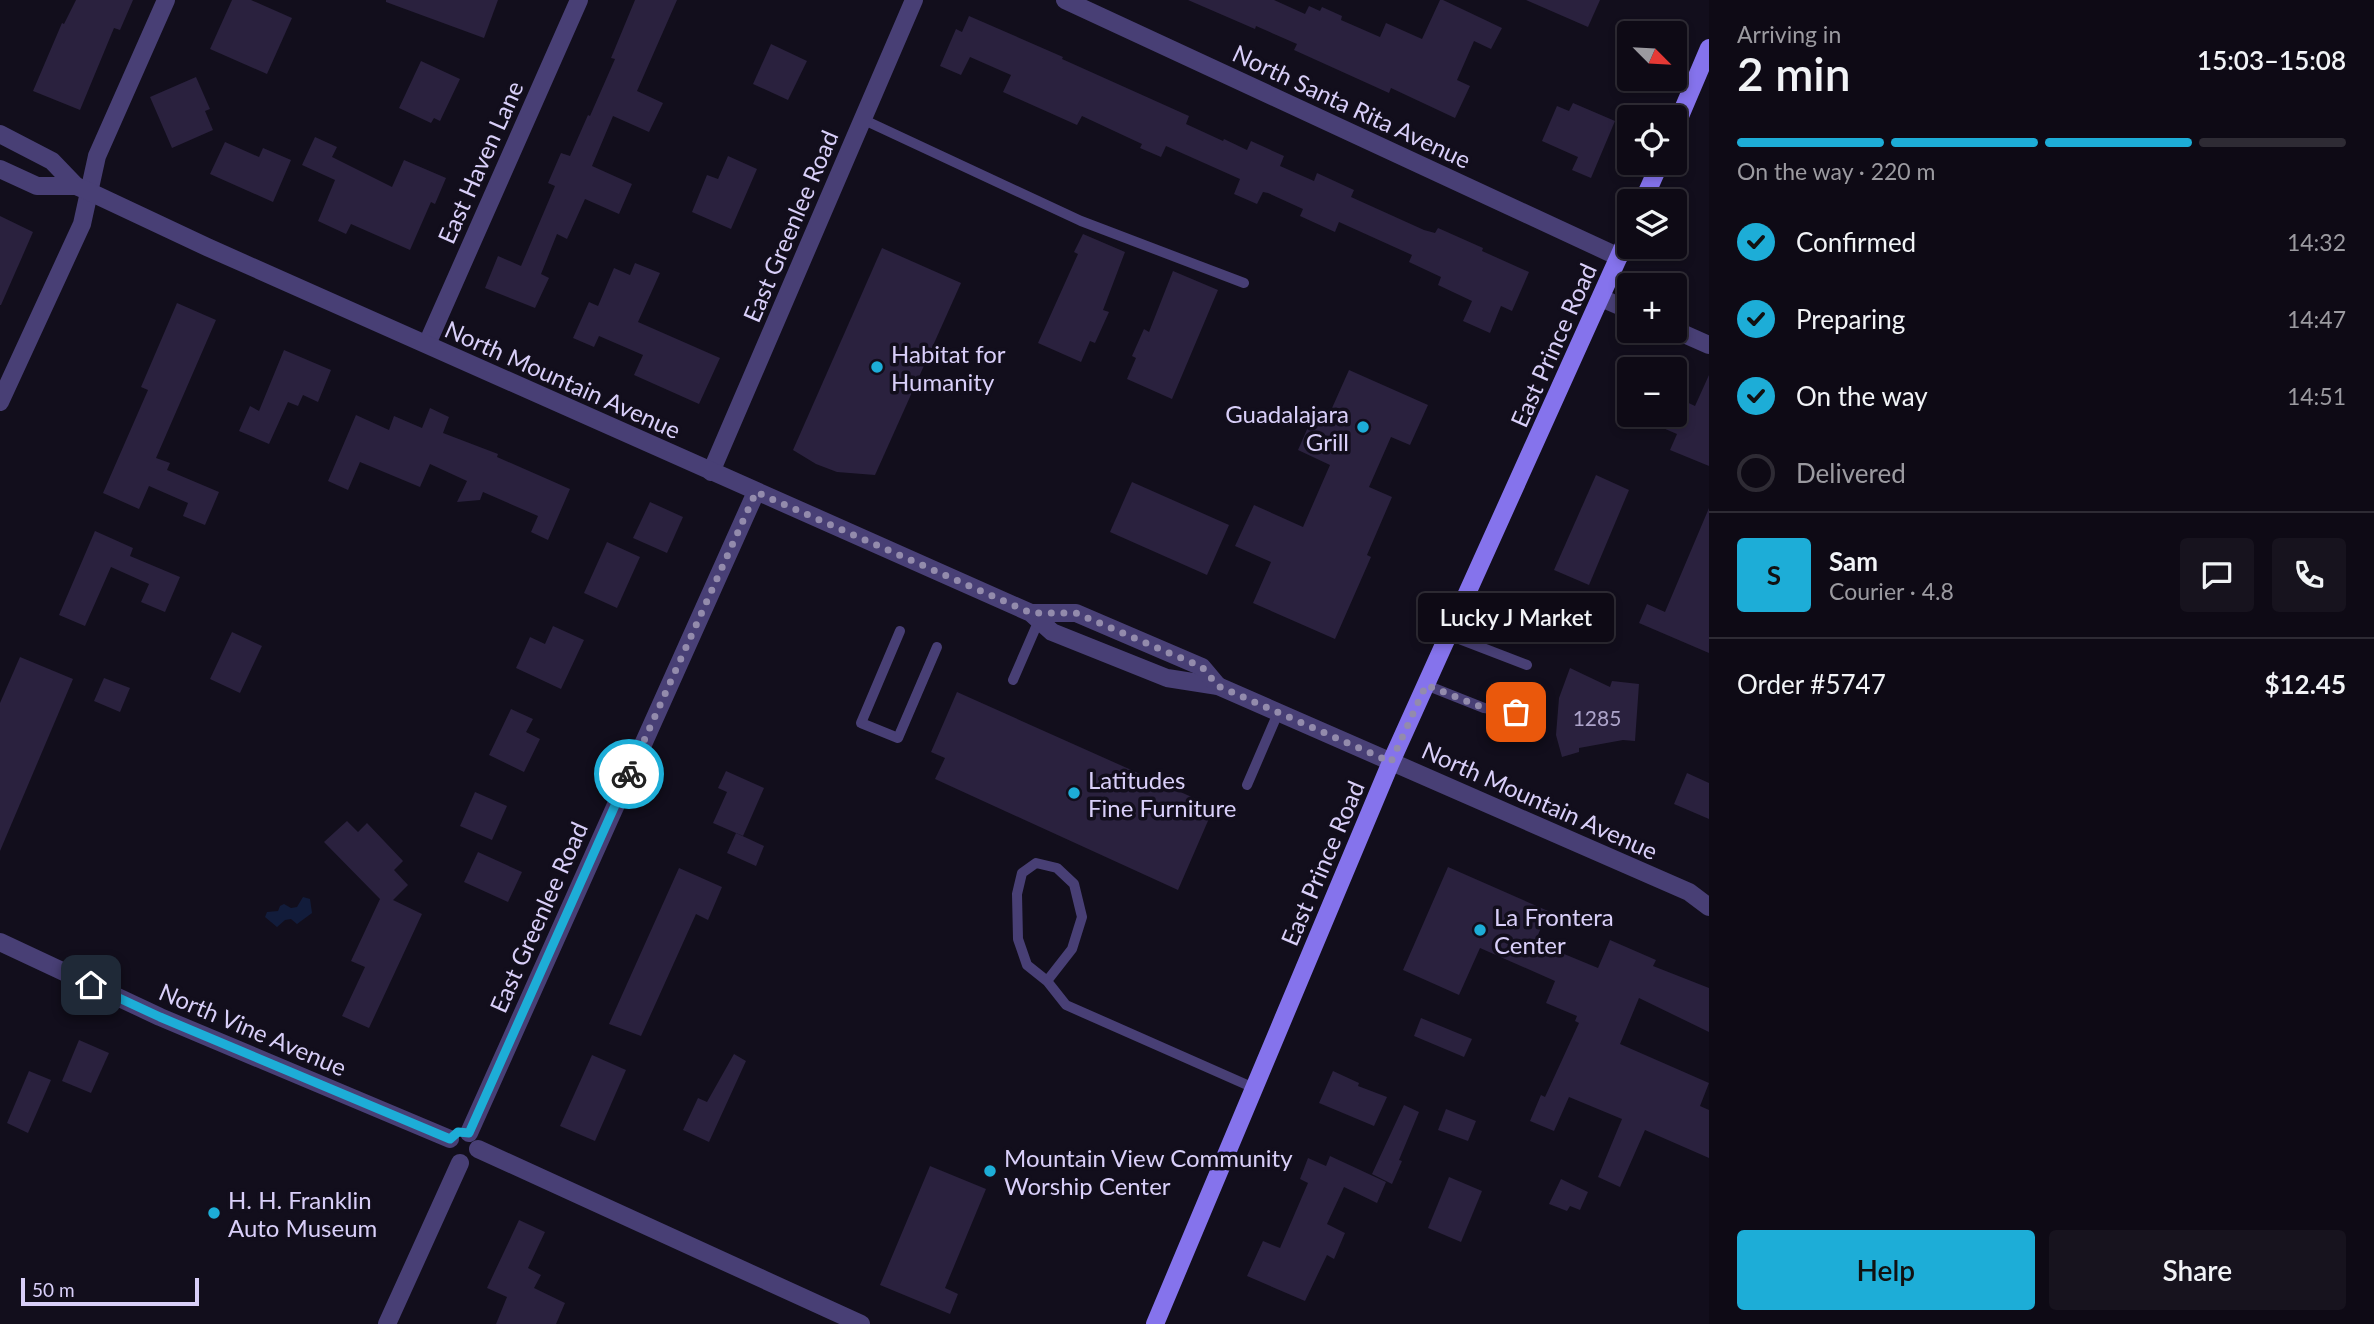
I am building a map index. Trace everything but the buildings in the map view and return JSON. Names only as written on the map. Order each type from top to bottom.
[{"type":"main road","points":[[1685,105],[1709,48]]},
{"type":"main road","name":"East Prince Road","points":[[1154,1324],[1391,762],[1618,259]]},
{"type":"street","points":[[0,402],[82,224],[83,189],[166,0]]},
{"type":"street","name":"East Haven Lane","points":[[427,344],[579,0]]},
{"type":"street","name":"East Greenlee Road","points":[[711,471],[914,0]]},
{"type":"street","name":"North Santa Rita Avenue","points":[[1065,0],[1617,256]]},
{"type":"street","name":"North Mountain Avenue","points":[[0,134],[52,161],[83,189],[1035,617],[1052,632],[1167,678],[1218,686],[1689,892],[1709,907]]},
{"type":"street","name":"North Mountain Avenue","points":[[0,169],[37,186],[83,189]]},
{"type":"street","points":[[1601,298],[1617,305]]},
{"type":"street","points":[[1687,335],[1709,345]]},
{"type":"street","name":"East Greenlee Road","points":[[474,1141],[756,492]]},
{"type":"street","name":"North Mountain Avenue","points":[[1035,617],[1076,613],[1202,667],[1218,686]]},
{"type":"street","name":"North Mountain Avenue","points":[[1689,892],[1709,893]]},
{"type":"street","name":"North Vine Avenue","points":[[0,942],[160,1017],[450,1139]]},
{"type":"street","points":[[460,1163],[448,1153],[450,1139],[458,1132],[861,1324]]},
{"type":"street","points":[[387,1324],[460,1163],[474,1158],[474,1141]]},
{"type":"lane","points":[[862,119],[1081,221],[1244,283]]},
{"type":"lane","points":[[1013,680],[1035,617]]},
{"type":"lane","points":[[900,631],[861,723],[898,738],[936,647]]},
{"type":"lane","points":[[1449,635],[1527,665]]},
{"type":"lane","points":[[1426,685],[1484,708],[1516,712]]},
{"type":"lane","points":[[1247,785],[1278,713]]},
{"type":"lane","points":[[1047,981],[1072,949],[1082,917],[1073,884],[1057,868],[1037,863],[1022,873],[1017,894],[1018,939],[1027,965],[1047,981],[1066,1005],[1254,1088]]},
{"type":"water","points":[[303,897],[310,899],[312,913],[297,924],[291,919],[285,920],[277,927],[265,917],[267,912],[278,911],[284,904],[291,908],[297,907]]},
{"type":"way so far","points":[[629,774],[756,492],[1031,613],[1076,613],[1202,667],[1218,686],[1391,762],[1426,685],[1484,708],[1516,712]]},
{"type":"place","name":"Habitat for Humanity","points":[[877,367]]},
{"type":"place","name":"Guadalajara Grill","points":[[1363,427]]},
{"type":"place","name":"Lucky J Market","points":[[1516,712]]},
{"type":"place","name":"Latitudes Fine Furniture","points":[[1074,793]]},
{"type":"place","name":"La Frontera Center","points":[[1480,930]]},
{"type":"place","name":"Mountain View Community Worship Center","points":[[990,1171]]},
{"type":"place","name":"H. H. Franklin Auto Museum","points":[[214,1213]]},
{"type":"route","points":[[91,985],[160,1017],[450,1139],[458,1132],[469,1133],[629,774]]}]
